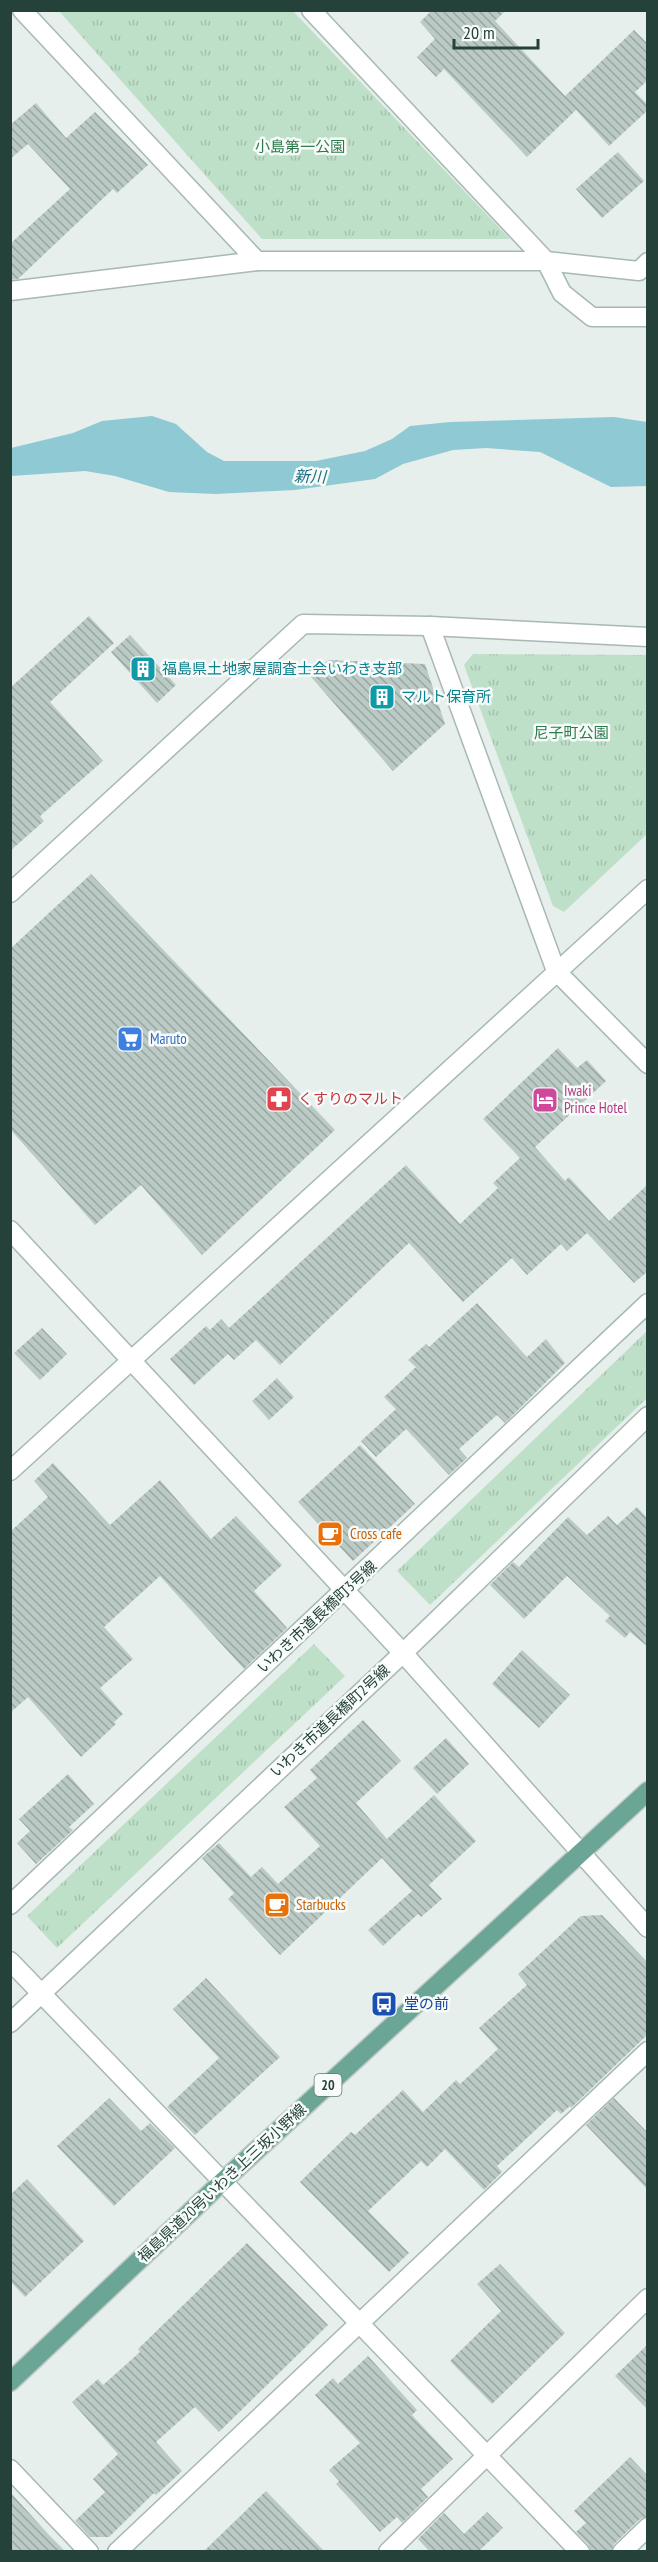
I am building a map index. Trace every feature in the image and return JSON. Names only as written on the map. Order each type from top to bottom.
[{"type":"main road","name":"福島県道20号いわき上三坂小野線","points":[[10,2382],[222,2181],[648,1791]]},
{"type":"street","points":[[22,10],[257,261]]},
{"type":"street","points":[[311,10],[546,261],[562,293],[591,317],[648,318]]},
{"type":"street","points":[[10,291],[257,261],[546,261],[639,271],[648,262]]},
{"type":"street","points":[[10,893],[303,624],[430,626],[648,637]]},
{"type":"street","points":[[430,626],[556,971],[648,1064]]},
{"type":"street","points":[[10,1471],[648,889]]},
{"type":"street","points":[[10,1230],[403,1653],[648,1928]]},
{"type":"street","name":"いわき市道長橋町3号線","points":[[10,1905],[648,1303]]},
{"type":"street","name":"いわき市道長橋町2号線","points":[[10,2023],[403,1653],[648,1416]]},
{"type":"street","points":[[10,1961],[580,2552]]},
{"type":"street","points":[[117,2552],[648,2051]]},
{"type":"street","points":[[388,2552],[648,2298]]},
{"type":"street","points":[[10,2469],[89,2552]]},
{"type":"street","points":[[622,2552],[648,2527]]},
{"type":"green space","name":"小島第一公園","points":[[59,11],[293,11],[510,239],[262,239]]},
{"type":"green space","name":"尼子町公園","points":[[473,654],[647,655],[647,834],[564,912],[553,906],[464,665]]},
{"type":"green space","points":[[647,1331],[647,1398],[430,1605],[397,1571]]},
{"type":"green space","points":[[314,1644],[345,1676],[57,1948],[27,1916]]},
{"type":"water","name":"新川","points":[[152,416],[176,424],[207,452],[224,461],[316,461],[365,451],[392,439],[410,426],[450,422],[614,417],[647,422],[647,486],[611,487],[540,452],[486,448],[453,450],[403,464],[375,479],[295,490],[215,494],[169,492],[115,476],[85,471],[11,476],[11,448],[73,433],[102,421]]},
{"type":"building","points":[[432,10],[506,10],[495,21],[565,96],[634,30],[648,44],[648,80],[635,92],[648,105],[648,110],[609,146],[576,110],[527,157],[444,69],[436,77],[417,57],[435,39],[420,22]]},
{"type":"building","points":[[36,103],[66,138],[95,112],[148,165],[117,193],[113,189],[18,279],[10,280],[10,244],[70,189],[28,144],[10,159],[10,125]]},
{"type":"building","points":[[618,152],[644,181],[602,218],[576,189]]},
{"type":"building","points":[[89,616],[114,643],[50,702],[103,761],[40,816],[44,821],[10,851],[10,688]]},
{"type":"building","name":"福島県土地家屋調査士会いわき支部","points":[[130,635],[176,685],[157,703],[111,652]]},
{"type":"building","name":"マルト保育所","points":[[330,660],[425,664],[445,724],[393,771],[305,670]]},
{"type":"building","name":"Maruto","points":[[91,874],[335,1130],[202,1255],[141,1185],[95,1225],[10,1129],[10,949]]},
{"type":"building","points":[[558,1048],[577,1068],[587,1060],[606,1081],[535,1147],[565,1181],[569,1177],[609,1221],[648,1184],[648,1271],[634,1283],[587,1233],[567,1251],[561,1244],[527,1275],[512,1258],[463,1302],[409,1243],[280,1365],[256,1340],[234,1360],[228,1354],[194,1385],[170,1359],[206,1326],[210,1330],[221,1319],[229,1328],[406,1165],[460,1224],[498,1188],[493,1183],[520,1158],[483,1119]]},
{"type":"building","points":[[477,1303],[527,1357],[546,1339],[565,1363],[505,1423],[497,1415],[459,1449],[467,1458],[449,1475],[406,1429],[376,1457],[361,1441],[396,1409],[384,1397],[416,1367],[408,1360],[426,1344],[429,1347]]},
{"type":"building","points":[[42,1328],[67,1354],[40,1380],[14,1353]]},
{"type":"building","points":[[277,1378],[294,1397],[269,1420],[252,1401]]},
{"type":"building","points":[[360,1445],[415,1504],[353,1561],[298,1502]]},
{"type":"building","points":[[53,1463],[110,1525],[160,1480],[211,1539],[236,1516],[282,1565],[254,1591],[287,1628],[244,1669],[160,1576],[104,1627],[133,1659],[100,1688],[123,1714],[114,1722],[116,1724],[81,1757],[28,1697],[10,1713],[10,1532],[48,1497],[34,1481]]},
{"type":"building","points":[[637,1507],[648,1519],[648,1647],[630,1632],[625,1638],[605,1621],[610,1616],[567,1576],[524,1619],[490,1585],[513,1562],[519,1567],[568,1517],[587,1535],[608,1516],[617,1525]]},
{"type":"building","points":[[522,1650],[570,1695],[539,1728],[492,1684]]},
{"type":"building","points":[[363,1720],[401,1761],[356,1803],[387,1839],[434,1795],[476,1841],[429,1885],[442,1899],[421,1917],[418,1914],[383,1946],[368,1930],[412,1891],[382,1858],[280,1955],[228,1899],[234,1893],[202,1858],[219,1843],[251,1877],[262,1867],[278,1884],[320,1846],[284,1807],[317,1778],[310,1770]]},
{"type":"building","points":[[446,1738],[469,1764],[437,1794],[413,1768]]},
{"type":"building","points":[[68,1774],[94,1804],[69,1827],[73,1830],[36,1864],[17,1843],[30,1831],[19,1819]]},
{"type":"building","points":[[602,1915],[648,1963],[648,2034],[571,2108],[570,2106],[561,2114],[557,2110],[497,2166],[502,2172],[484,2190],[445,2149],[427,2167],[421,2161],[368,2211],[409,2253],[389,2272],[300,2182],[351,2132],[355,2135],[403,2090],[423,2112],[456,2080],[460,2084],[498,2049],[479,2028],[527,1985],[518,1974],[581,1916]]},
{"type":"building","points":[[206,1978],[280,2057],[195,2135],[167,2107],[219,2058],[173,2009]]},
{"type":"building","points":[[109,2098],[141,2131],[150,2123],[175,2148],[114,2206],[57,2146]]},
{"type":"building","points":[[614,2098],[648,2133],[648,2190],[586,2125]]},
{"type":"building","points":[[27,2179],[84,2241],[25,2297],[10,2281],[10,2195]]},
{"type":"building","points":[[247,2243],[328,2325],[219,2432],[195,2407],[156,2442],[182,2471],[156,2495],[154,2493],[109,2537],[90,2537],[75,2521],[105,2492],[93,2479],[118,2454],[72,2402],[98,2379],[103,2385],[140,2352],[138,2349]]},
{"type":"building","points":[[500,2264],[565,2333],[492,2404],[450,2361],[501,2311],[477,2284]]},
{"type":"building","points":[[648,2344],[648,2410],[615,2376]]},
{"type":"building","points":[[368,2356],[417,2410],[412,2415],[453,2459],[421,2489],[428,2497],[402,2523],[397,2517],[380,2532],[336,2484],[339,2481],[329,2470],[360,2443],[315,2395],[333,2378],[338,2384]]},
{"type":"building","points":[[630,2457],[648,2476],[648,2516],[640,2519],[614,2544],[611,2552],[591,2552],[588,2544],[576,2532],[586,2523],[574,2511]]},
{"type":"building","points":[[266,2491],[325,2552],[203,2552]]},
{"type":"building","points":[[10,2492],[49,2535],[66,2552],[10,2552]]},
{"type":"building","points":[[487,2512],[503,2528],[480,2550],[481,2552],[430,2552],[418,2539],[444,2513],[464,2534]]},
{"type":"place","name":"福島県土地家屋調査士会いわき支部","points":[[143,669]]},
{"type":"place","name":"マルト保育所","points":[[382,697]]},
{"type":"place","name":"Maruto","points":[[130,1039]]},
{"type":"place","name":"くすりのマルト","points":[[279,1099]]},
{"type":"place","name":"Iwaki Prince Hotel","points":[[545,1100]]},
{"type":"place","name":"Cross cafe","points":[[330,1534]]},
{"type":"place","name":"Starbucks","points":[[277,1905]]},
{"type":"place","name":"堂の前","points":[[384,2004]]}]
